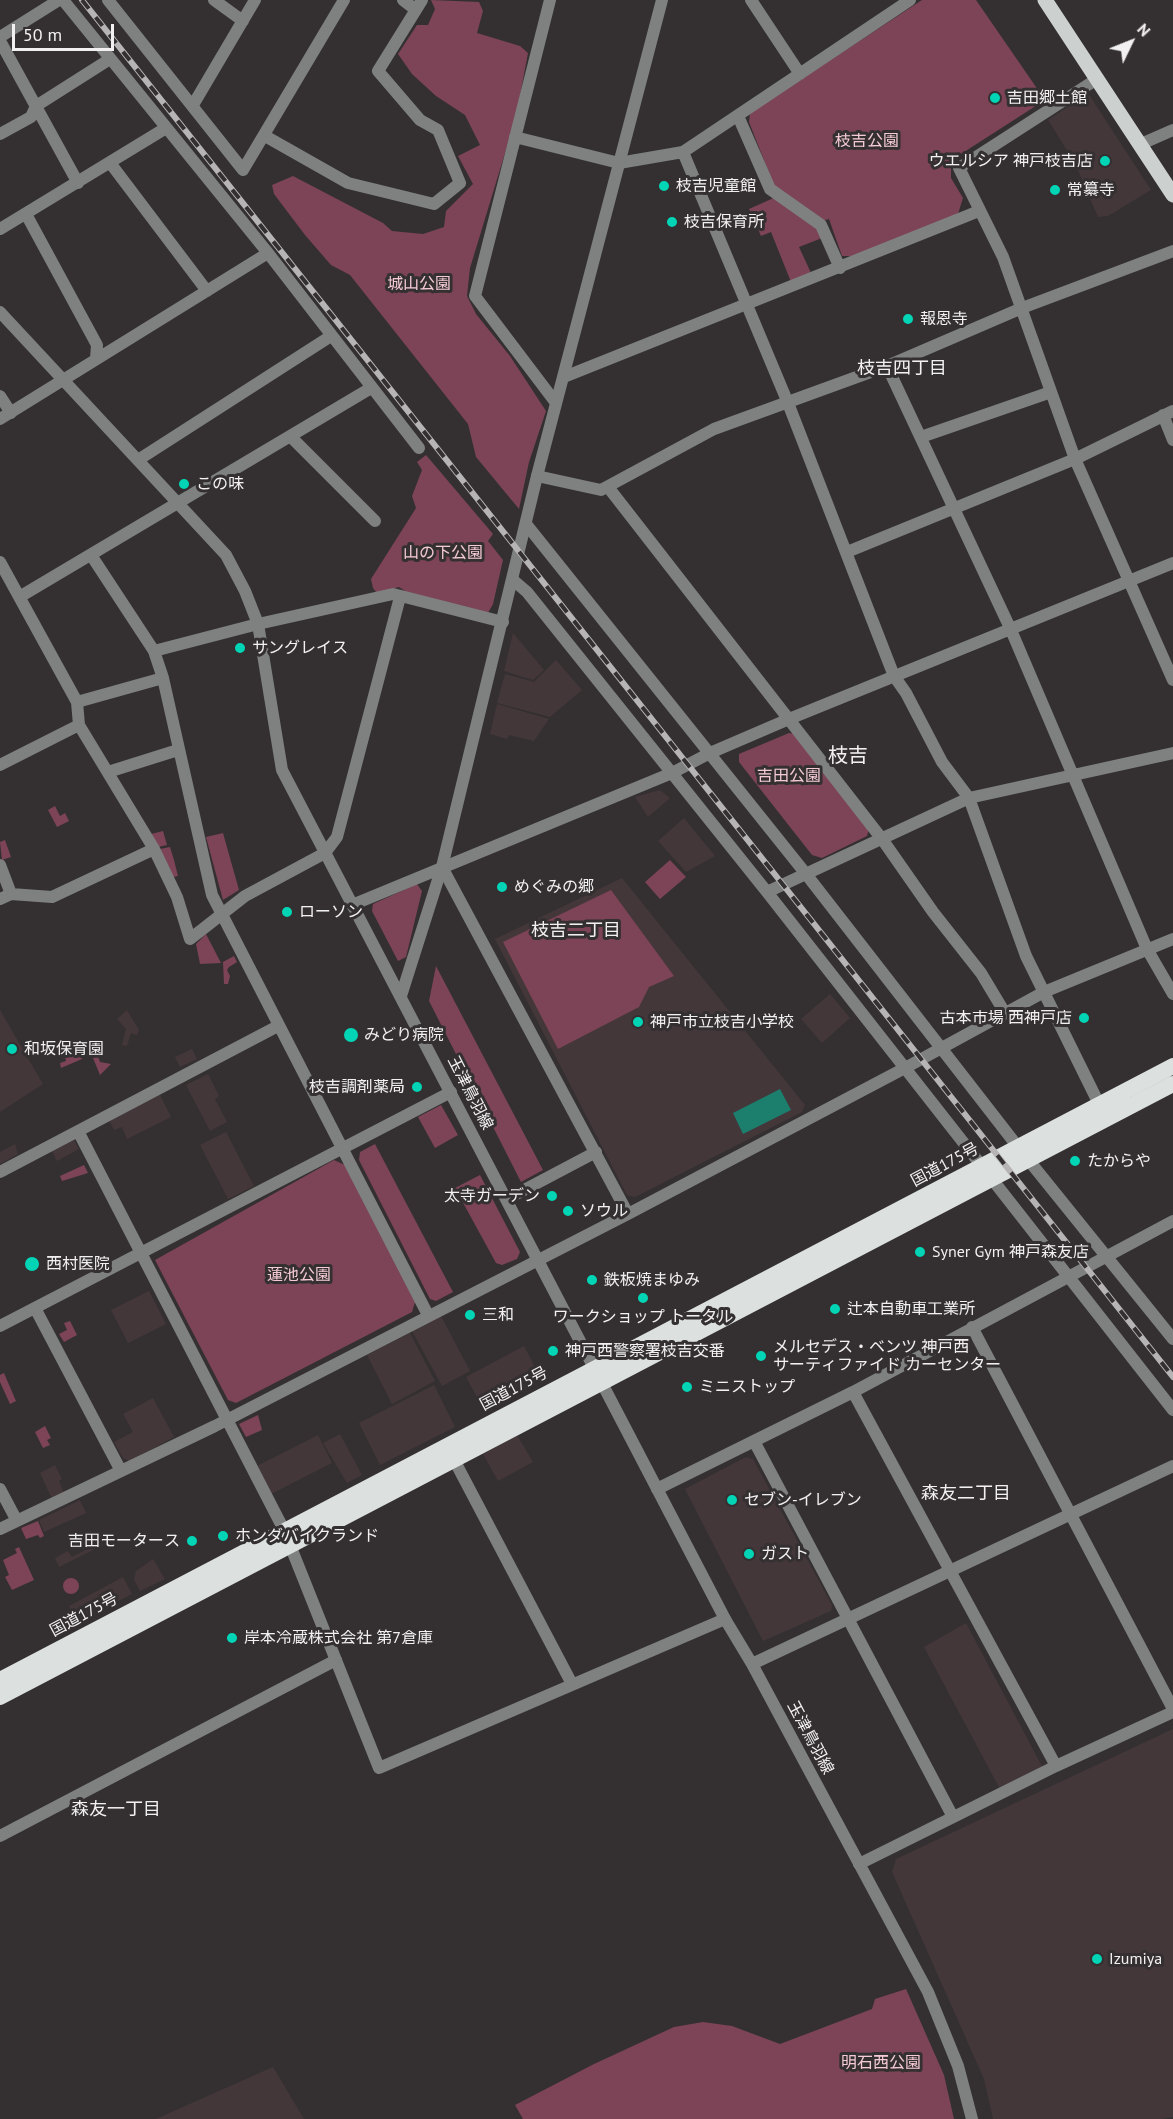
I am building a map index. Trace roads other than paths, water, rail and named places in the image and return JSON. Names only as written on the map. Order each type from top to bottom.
[{"type":"highway","name":"国道175号","points":[[0,1680],[287,1537],[985,1173],[1103,1111],[1173,1066]]},
{"type":"highway","name":"国道175号","points":[[1103,1111],[1173,1084]]},
{"type":"highway","name":"国道175号","points":[[0,1696],[287,1537]]},
{"type":"main road","points":[[1048,1],[1173,195]]},
{"type":"street","points":[[78,183],[0,39],[61,0],[268,253],[419,448]]},
{"type":"street","points":[[108,0],[243,170],[344,0]]},
{"type":"street","points":[[214,0],[243,21]]},
{"type":"street","points":[[193,105],[255,0]]},
{"type":"street","points":[[265,136],[348,183],[434,204],[460,183],[438,130],[420,120],[378,71],[419,5],[403,0]]},
{"type":"street","points":[[550,0],[475,296],[556,403]]},
{"type":"street","points":[[401,996],[442,867],[537,476],[662,0]]},
{"type":"street","points":[[751,0],[800,74]]},
{"type":"street","points":[[515,137],[619,163],[683,152],[903,2]]},
{"type":"street","points":[[0,135],[31,117],[36,106],[110,59]]},
{"type":"street","points":[[1097,79],[959,168],[1003,257],[1075,459],[1173,680]]},
{"type":"street","points":[[738,116],[770,189],[821,225],[840,267]]},
{"type":"street","points":[[2,225],[26,214],[111,164],[166,128]]},
{"type":"street","points":[[1141,144],[1173,130]]},
{"type":"street","points":[[683,152],[788,403],[894,676],[906,693],[942,762],[969,798],[1026,956],[1103,1111]]},
{"type":"street","points":[[111,164],[207,291]]},
{"type":"street","points":[[564,377],[979,212]]},
{"type":"street","points":[[26,214],[97,345],[96,359]]},
{"type":"street","points":[[537,476],[601,490],[714,429],[887,366],[1022,308],[1173,251]]},
{"type":"street","points":[[0,419],[268,253]]},
{"type":"street","name":"玉津鳥羽線","points":[[0,312],[226,555],[245,591],[258,624],[282,770],[599,1373],[725,1619],[752,1664],[928,1992],[958,2066],[972,2119]]},
{"type":"street","points":[[138,460],[331,336]]},
{"type":"street","points":[[887,366],[1011,630],[1148,949],[1173,994]]},
{"type":"street","points":[[21,596],[371,388]]},
{"type":"street","points":[[921,437],[1051,392]]},
{"type":"street","points":[[0,396],[11,413]]},
{"type":"street","points":[[847,552],[1075,459],[1168,413],[1173,440]]},
{"type":"street","points":[[291,437],[375,521]]},
{"type":"street","points":[[608,487],[882,839],[933,912],[981,973],[1005,1013]]},
{"type":"street","points":[[526,524],[806,874],[1023,1153],[1173,1340]]},
{"type":"street","points":[[91,555],[154,651],[163,678],[212,895],[428,1315]]},
{"type":"street","points":[[0,562],[21,596],[77,702],[79,724],[154,849],[177,897],[190,939],[245,896],[325,853],[337,837],[399,597]]},
{"type":"street","points":[[352,905],[672,773],[710,753],[789,719],[1173,563]]},
{"type":"street","points":[[513,580],[527,592],[767,892],[1173,1410]]},
{"type":"street","points":[[154,651],[258,624],[393,594],[503,622]]},
{"type":"street","points":[[77,702],[163,678]]},
{"type":"street","points":[[0,765],[79,724]]},
{"type":"street","points":[[108,772],[178,750]]},
{"type":"street","points":[[767,892],[969,798],[1173,753]]},
{"type":"street","points":[[0,865],[5,896],[52,897],[154,849]]},
{"type":"street","points":[[442,867],[596,1152],[627,1214]]},
{"type":"street","points":[[0,1529],[226,1420],[627,1214],[943,1048],[1044,992],[1173,939]]},
{"type":"street","points":[[0,1172],[278,1026]]},
{"type":"street","points":[[0,1326],[341,1147],[451,1092]]},
{"type":"street","points":[[78,1131],[287,1537],[380,1768],[725,1619]]},
{"type":"street","points":[[507,1199],[596,1152]]},
{"type":"street","points":[[657,1489],[853,1392],[1173,1221]]},
{"type":"street","points":[[35,1308],[121,1471]]},
{"type":"street","points":[[859,1864],[1173,1711],[972,1327]]},
{"type":"street","points":[[853,1392],[1056,1767]]},
{"type":"street","points":[[754,1441],[953,1817]]},
{"type":"street","points":[[450,1452],[572,1684]]},
{"type":"street","points":[[752,1664],[1173,1466]]},
{"type":"street","points":[[0,1489],[17,1521]]},
{"type":"street","points":[[0,1836],[336,1660]]},
{"type":"railway","points":[[82,0],[1173,1377]]},
{"type":"place","name":"吉田郷土館","points":[[995,98]]},
{"type":"place","name":"ウエルシア 神戸枝吉店","points":[[1105,161]]},
{"type":"place","name":"枝吉児童館","points":[[664,186]]},
{"type":"place","name":"常纂寺","points":[[1055,190]]},
{"type":"place","name":"枝吉保育所","points":[[672,222]]},
{"type":"place","name":"報恩寺","points":[[908,319]]},
{"type":"place","name":"この味","points":[[184,484]]},
{"type":"place","name":"サングレイス","points":[[240,648]]},
{"type":"place","name":"めぐみの郷","points":[[502,887]]},
{"type":"place","name":"ローソン","points":[[287,912]]},
{"type":"place","name":"古本市場 西神戸店","points":[[1084,1018]]},
{"type":"place","name":"神戸市立枝吉小学校","points":[[638,1022]]},
{"type":"place","name":"みどり病院","points":[[351,1035]]},
{"type":"place","name":"和坂保育園","points":[[12,1049]]},
{"type":"place","name":"枝吉調剤薬局","points":[[417,1087]]},
{"type":"place","name":"たからや","points":[[1075,1161]]},
{"type":"place","name":"太寺ガーデン","points":[[552,1196]]},
{"type":"place","name":"ソウル","points":[[568,1211]]},
{"type":"place","name":"Syner Gym 神戸森友店","points":[[920,1252]]},
{"type":"place","name":"西村医院","points":[[32,1264]]},
{"type":"place","name":"鉄板焼まゆみ","points":[[592,1280]]},
{"type":"place","name":"ワークショップ トータル","points":[[643,1298]]},
{"type":"place","name":"辻本自動車工業所","points":[[835,1309]]},
{"type":"place","name":"三和","points":[[470,1315]]},
{"type":"place","name":"神戸西警察署枝吉交番","points":[[553,1351]]},
{"type":"place","name":"メルセデス・ベンツ 神戸西 サーティファイド カーセンター","points":[[761,1356]]},
{"type":"place","name":"ミニストップ","points":[[687,1387]]},
{"type":"place","name":"セブン-イレブン","points":[[732,1500]]},
{"type":"place","name":"ホンダバイクランド","points":[[223,1536]]},
{"type":"place","name":"吉田モータース","points":[[192,1541]]},
{"type":"place","name":"ガスト","points":[[749,1554]]},
{"type":"place","name":"岸本冷蔵株式会社 第7倉庫","points":[[232,1638]]},
{"type":"place","name":"Izumiya","points":[[1097,1959]]},
{"type":"district","name":"枝吉四丁目","points":[[902,369]]},
{"type":"district","name":"枝吉","points":[[848,756]]},
{"type":"district","name":"枝吉二丁目","points":[[576,931]]},
{"type":"district","name":"森友二丁目","points":[[966,1494]]},
{"type":"district","name":"森友一丁目","points":[[116,1810]]},
{"type":"park label","name":"枝吉公園","points":[[867,141]]},
{"type":"park label","name":"城山公園","points":[[419,284]]},
{"type":"park label","name":"山の下公園","points":[[443,553]]},
{"type":"park label","name":"吉田公園","points":[[789,776]]},
{"type":"park label","name":"蓮池公園","points":[[299,1275]]},
{"type":"park label","name":"明石西公園","points":[[881,2063]]}]
